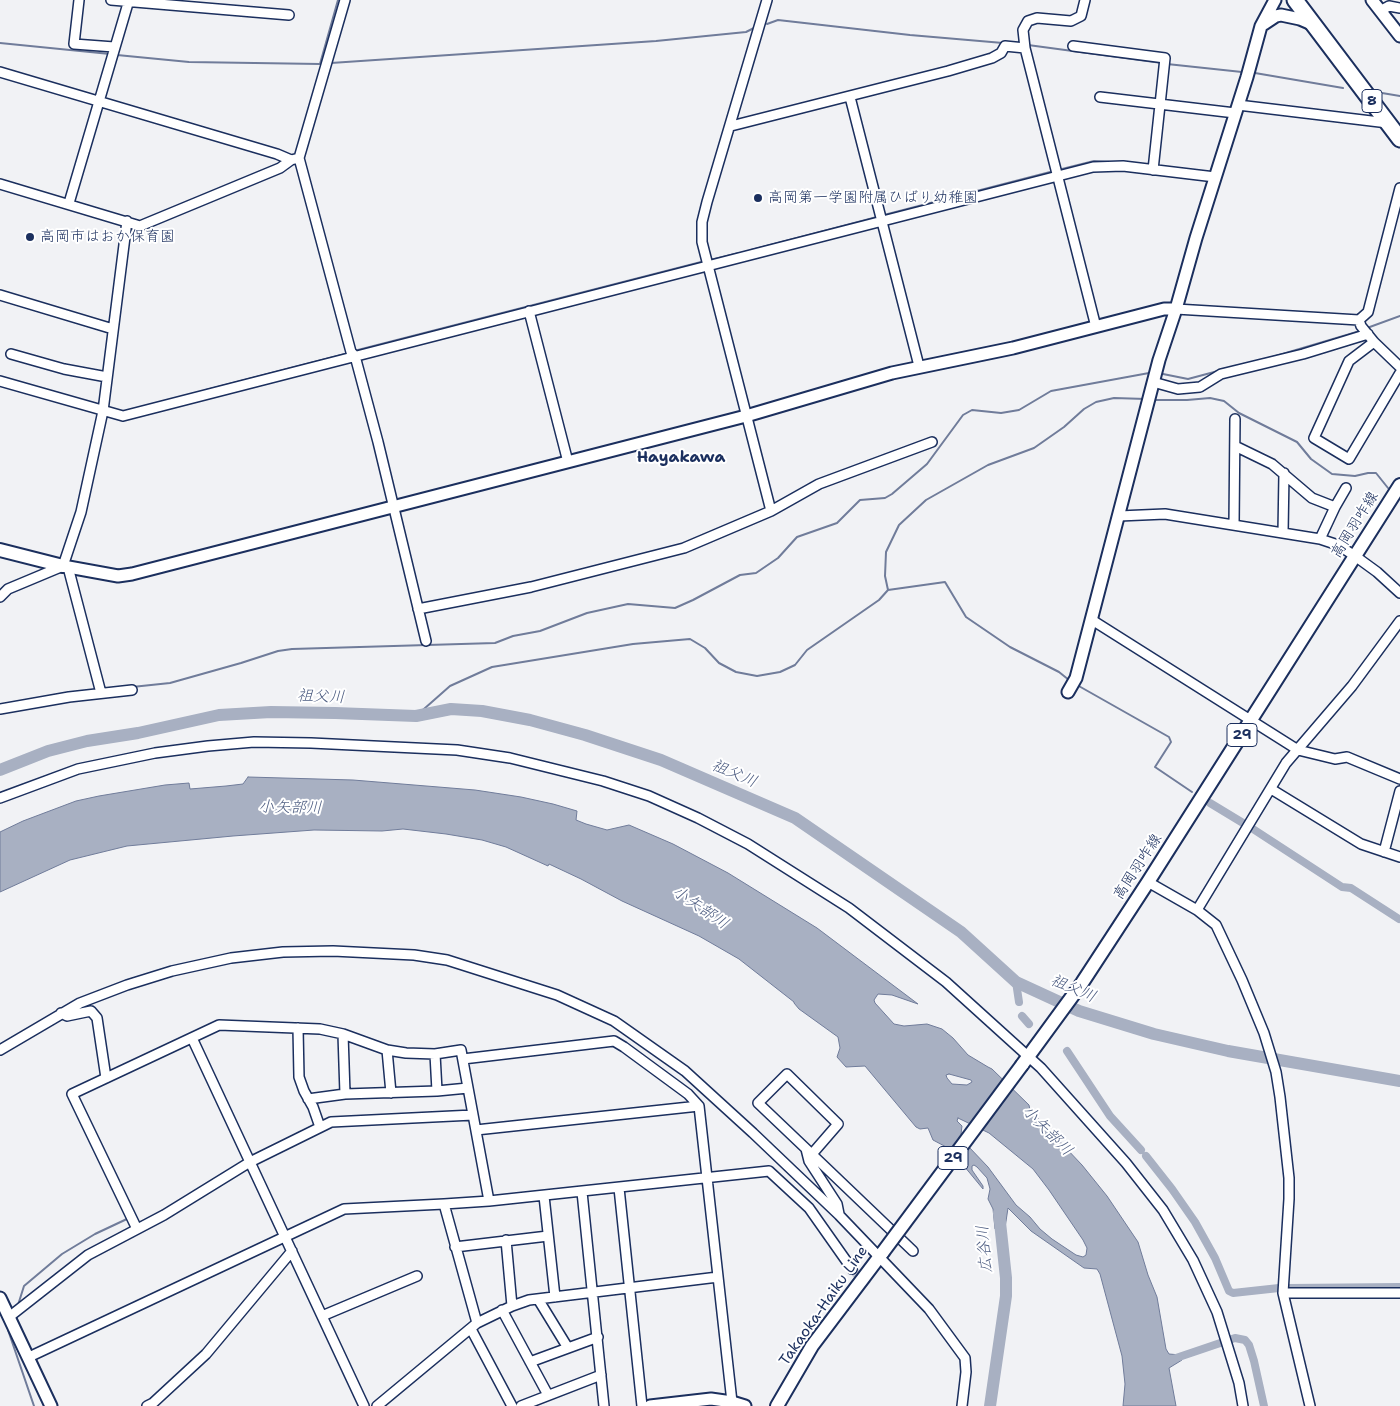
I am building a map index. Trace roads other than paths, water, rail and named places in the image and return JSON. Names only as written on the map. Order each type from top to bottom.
[{"type":"highway","name":"8","points":[[1295,0],[1400,139]]},
{"type":"main road","name":"高岡羽咋線","points":[[881,1254],[1082,983],[1400,485]]},
{"type":"main road","points":[[0,550],[66,566]]},
{"type":"main road","name":"Takaoka-Haiku Line","points":[[777,1406],[812,1346],[881,1254]]},
{"type":"street","points":[[79,0],[74,44],[113,51]]},
{"type":"street","points":[[111,0],[289,15]]},
{"type":"street","points":[[345,0],[295,159],[378,442],[426,642]]},
{"type":"street","points":[[767,0],[702,222],[702,242],[771,511]]},
{"type":"street","points":[[1085,0],[1081,16],[1071,21],[1036,18],[1028,21],[1023,30],[1024,44],[1096,327]]},
{"type":"street","points":[[1072,685],[1092,620],[1152,387],[1261,26],[1275,0]]},
{"type":"street","points":[[1372,0],[1400,36]]},
{"type":"street","points":[[69,203],[128,1]]},
{"type":"street","points":[[1380,11],[1389,6],[1400,8]]},
{"type":"street","points":[[1261,26],[1276,16],[1281,15],[1300,19],[1314,26]]},
{"type":"street","points":[[731,126],[850,97],[992,58],[1001,53],[1005,46],[1024,44]]},
{"type":"street","points":[[1073,46],[1165,58],[1153,170]]},
{"type":"street","points":[[0,72],[295,159]]},
{"type":"street","points":[[850,97],[920,366]]},
{"type":"street","points":[[1100,97],[1160,104],[1388,123]]},
{"type":"street","points":[[0,184],[69,203],[140,226],[280,168],[295,159]]},
{"type":"street","points":[[0,381],[123,416],[353,354],[529,310],[707,261],[1057,172],[1093,167],[1123,166],[1215,177]]},
{"type":"street","points":[[0,597],[8,589],[66,566],[118,576],[132,574],[746,416],[920,366],[1013,348],[1164,309],[1359,320],[1368,312],[1400,188]]},
{"type":"street","points":[[100,692],[66,566],[81,512],[103,410],[127,221]]},
{"type":"street","points":[[0,295],[113,329]]},
{"type":"street","points":[[529,310],[568,462]]},
{"type":"street","points":[[1359,320],[1361,326],[1374,342],[1400,366]]},
{"type":"street","points":[[1152,387],[1178,389],[1200,387],[1221,374],[1303,354],[1368,334]]},
{"type":"street","points":[[1374,342],[1349,361],[1314,438],[1349,459],[1400,373]]},
{"type":"street","points":[[11,354],[64,369],[107,377]]},
{"type":"street","points":[[1234,525],[1235,419]]},
{"type":"street","points":[[418,609],[531,587],[684,548],[771,511],[819,484],[932,442]]},
{"type":"street","points":[[1235,446],[1272,464],[1312,498],[1334,507]]},
{"type":"street","points":[[1283,533],[1284,473]]},
{"type":"street","points":[[1320,539],[1334,507],[1346,488]]},
{"type":"street","points":[[1119,516],[1165,514],[1320,539],[1338,545],[1355,556],[1400,593]]},
{"type":"street","points":[[1092,620],[1298,750],[1335,760],[1347,757],[1400,779]]},
{"type":"street","points":[[1197,910],[1286,763],[1352,686],[1400,621]]},
{"type":"street","points":[[0,709],[100,692],[132,690]]},
{"type":"street","points":[[0,798],[78,769],[155,753],[254,742],[311,743],[457,750],[547,766],[649,796],[698,818],[748,844],[849,908],[904,948],[946,982],[1126,1162],[1163,1210],[1193,1260],[1217,1312],[1240,1383],[1244,1406]]},
{"type":"street","points":[[1271,789],[1361,844],[1400,857]]},
{"type":"street","points":[[1384,852],[1400,791]]},
{"type":"street","points":[[1148,882],[1197,910],[1216,925],[1242,980],[1264,1034],[1276,1072],[1290,1199],[1283,1294],[1310,1406]]},
{"type":"street","points":[[0,1050],[80,1003],[127,986],[172,971],[231,958],[283,952],[333,951],[414,955],[447,960],[557,995],[614,1021],[685,1071],[881,1254],[929,1309],[964,1358],[966,1372],[962,1406]]},
{"type":"street","points":[[61,1013],[67,1016],[90,1011],[97,1018],[106,1078]]},
{"type":"street","points":[[137,1229],[72,1094],[219,1025],[320,1029],[343,1034],[387,1050],[435,1054],[462,1050],[489,1201]]},
{"type":"street","points":[[298,1028],[299,1077],[320,1127]]},
{"type":"street","points":[[343,1034],[346,1094]]},
{"type":"street","points":[[192,1038],[364,1406]]},
{"type":"street","points":[[463,1058],[614,1041],[688,1094],[699,1106],[732,1402]]},
{"type":"street","points":[[387,1050],[390,1093]]},
{"type":"street","points":[[435,1054],[437,1090]]},
{"type":"street","points":[[839,1215],[837,1204],[809,1161],[809,1151],[838,1124],[788,1074],[758,1102],[809,1151],[913,1251]]},
{"type":"street","points":[[308,1099],[346,1094],[468,1088]]},
{"type":"street","points":[[476,1130],[699,1106]]},
{"type":"street","points":[[9,1317],[88,1255],[164,1215],[250,1162],[331,1122],[473,1115]]},
{"type":"street","points":[[29,1357],[344,1209],[489,1201],[769,1171],[809,1208],[852,1269]]},
{"type":"street","points":[[619,1188],[642,1406]]},
{"type":"street","points":[[582,1192],[604,1406]]},
{"type":"street","points":[[544,1196],[555,1297]]},
{"type":"street","points":[[444,1204],[474,1326],[512,1406]]},
{"type":"street","points":[[456,1247],[548,1236]]},
{"type":"street","points":[[506,1240],[512,1306]]},
{"type":"street","points":[[147,1406],[154,1403],[206,1354],[292,1251]]},
{"type":"street","points":[[322,1316],[417,1276]]},
{"type":"street","points":[[377,1406],[474,1326],[512,1306],[538,1299],[718,1277]]},
{"type":"street","points":[[1283,1294],[1400,1293]]},
{"type":"street","points":[[0,1298],[51,1406]]},
{"type":"street","points":[[538,1299],[568,1348]]},
{"type":"street","points":[[502,1310],[548,1396]]},
{"type":"street","points":[[530,1362],[598,1337]]},
{"type":"street","points":[[521,1406],[601,1375]]},
{"type":"street","points":[[650,1406],[711,1399],[746,1406]]},
{"type":"water","name":"小矢部川","points":[[248,777],[353,780],[475,790],[553,804],[577,811],[576,820],[586,824],[607,830],[629,825],[673,844],[728,873],[817,928],[918,1004],[892,995],[878,994],[874,1000],[875,1003],[894,1024],[904,1026],[927,1024],[942,1029],[968,1055],[992,1069],[1029,1105],[1030,1110],[1082,1165],[1107,1196],[1138,1242],[1157,1297],[1166,1349],[1169,1354],[1181,1355],[1182,1360],[1169,1368],[1176,1406],[1123,1406],[1125,1384],[1122,1356],[1100,1274],[1097,1269],[1084,1268],[1031,1231],[1008,1208],[1005,1228],[995,1229],[993,1209],[988,1199],[990,1189],[987,1178],[977,1167],[972,1166],[972,1170],[983,1186],[983,1189],[950,1149],[933,1140],[928,1128],[920,1129],[916,1127],[865,1066],[846,1067],[837,1057],[840,1048],[838,1037],[799,1009],[794,1002],[739,959],[699,936],[622,901],[549,864],[548,866],[506,847],[482,840],[446,834],[403,829],[382,831],[314,830],[127,846],[70,860],[0,892],[0,832],[23,821],[76,801],[99,796],[189,783],[190,789],[243,784]],"holes":[[[949,1074],[971,1080],[972,1082],[967,1085],[952,1084],[946,1075]],[[958,1118],[989,1133],[1033,1169],[1083,1240],[1087,1248],[1086,1255],[1083,1257],[1076,1255],[1052,1239],[1016,1205],[988,1167],[968,1146],[961,1134],[962,1126],[957,1121]]]},
{"type":"waterway","points":[[117,55],[189,62],[320,64],[338,0]]},
{"type":"waterway","points":[[767,24],[778,20],[1003,43]]},
{"type":"waterway","points":[[331,63],[656,41],[746,32],[754,28]]},
{"type":"waterway","points":[[0,43],[110,54]]},
{"type":"waterway","points":[[1028,45],[1162,63]]},
{"type":"waterway","points":[[1167,64],[1242,72]]},
{"type":"waterway","points":[[1255,73],[1343,88]]},
{"type":"waterway","points":[[1382,93],[1400,96]]},
{"type":"waterway","points":[[1058,170],[1094,161],[1110,162]]},
{"type":"waterway","points":[[884,215],[1054,171]]},
{"type":"waterway","points":[[751,250],[877,217]]},
{"type":"waterway","points":[[710,260],[739,253]]},
{"type":"waterway","points":[[354,351],[705,261]]},
{"type":"waterway","points":[[1367,328],[1400,316]]},
{"type":"waterway","points":[[1269,358],[1360,331]]},
{"type":"waterway","points":[[206,390],[349,353]]},
{"type":"waterway","points":[[1163,374],[1188,379],[1218,371]]},
{"type":"waterway","points":[[132,687],[170,683],[278,651],[495,643],[513,636],[540,631],[587,613],[628,604],[675,608],[740,575],[756,573],[778,558],[797,537],[837,523],[860,500],[885,498],[892,494],[927,464],[963,415],[972,410],[1001,413],[1019,410],[1051,391],[1149,373]]},
{"type":"waterway","points":[[888,590],[885,576],[886,552],[899,525],[926,500],[988,465],[1034,448],[1064,427],[1084,409],[1096,402],[1114,398],[1146,399]]},
{"type":"waterway","points":[[1153,400],[1210,398],[1224,401],[1239,413],[1297,442],[1311,459],[1332,474],[1355,476],[1376,473],[1388,488]]},
{"type":"waterway","points":[[416,716],[450,686],[492,667],[633,644],[690,639],[705,648],[719,663],[736,672],[757,676],[780,672],[795,665],[807,650],[879,600],[888,590],[945,582],[966,617],[1010,647],[1059,672],[1069,680]]},
{"type":"waterway","points":[[1077,685],[1169,737],[1171,742],[1155,767],[1192,792]]},
{"type":"waterway","name":"祖父川","points":[[0,770],[48,751],[87,741],[138,733],[219,715],[271,712],[416,716],[451,709],[482,711],[530,720],[585,735],[661,760],[795,818],[961,932],[1016,982],[1079,1011],[1154,1034],[1228,1051],[1400,1081]]},
{"type":"waterway","points":[[1210,803],[1243,823]]},
{"type":"waterway","points":[[1253,829],[1342,887],[1351,888],[1399,919]]},
{"type":"waterway","points":[[1016,982],[1019,1002]]},
{"type":"waterway","points":[[1022,1016],[1029,1024]]},
{"type":"waterway","points":[[1067,1051],[1110,1116],[1141,1150]]},
{"type":"waterway","points":[[1146,1156],[1195,1222],[1215,1258],[1229,1291],[1233,1293],[1279,1288]]},
{"type":"waterway","name":"広谷川","points":[[990,1406],[1006,1296],[1006,1278],[999,1213]]},
{"type":"waterway","points":[[18,1305],[24,1286],[62,1254],[95,1234],[129,1218]]},
{"type":"waterway","points":[[1288,1288],[1400,1287]]},
{"type":"waterway","points":[[10,1328],[8,1330],[34,1406]]},
{"type":"waterway","points":[[1173,1359],[1235,1338],[1245,1340],[1249,1345],[1254,1361],[1264,1406]]},
{"type":"tunnel","points":[[852,1269],[869,1287]]},
{"type":"place","name":"高岡第一学園附属ひばり幼稚園","points":[[758,198]]},
{"type":"place","name":"高岡市はおか保育園","points":[[30,237]]},
{"type":"district","name":"Hayakawa","points":[[681,458]]}]
